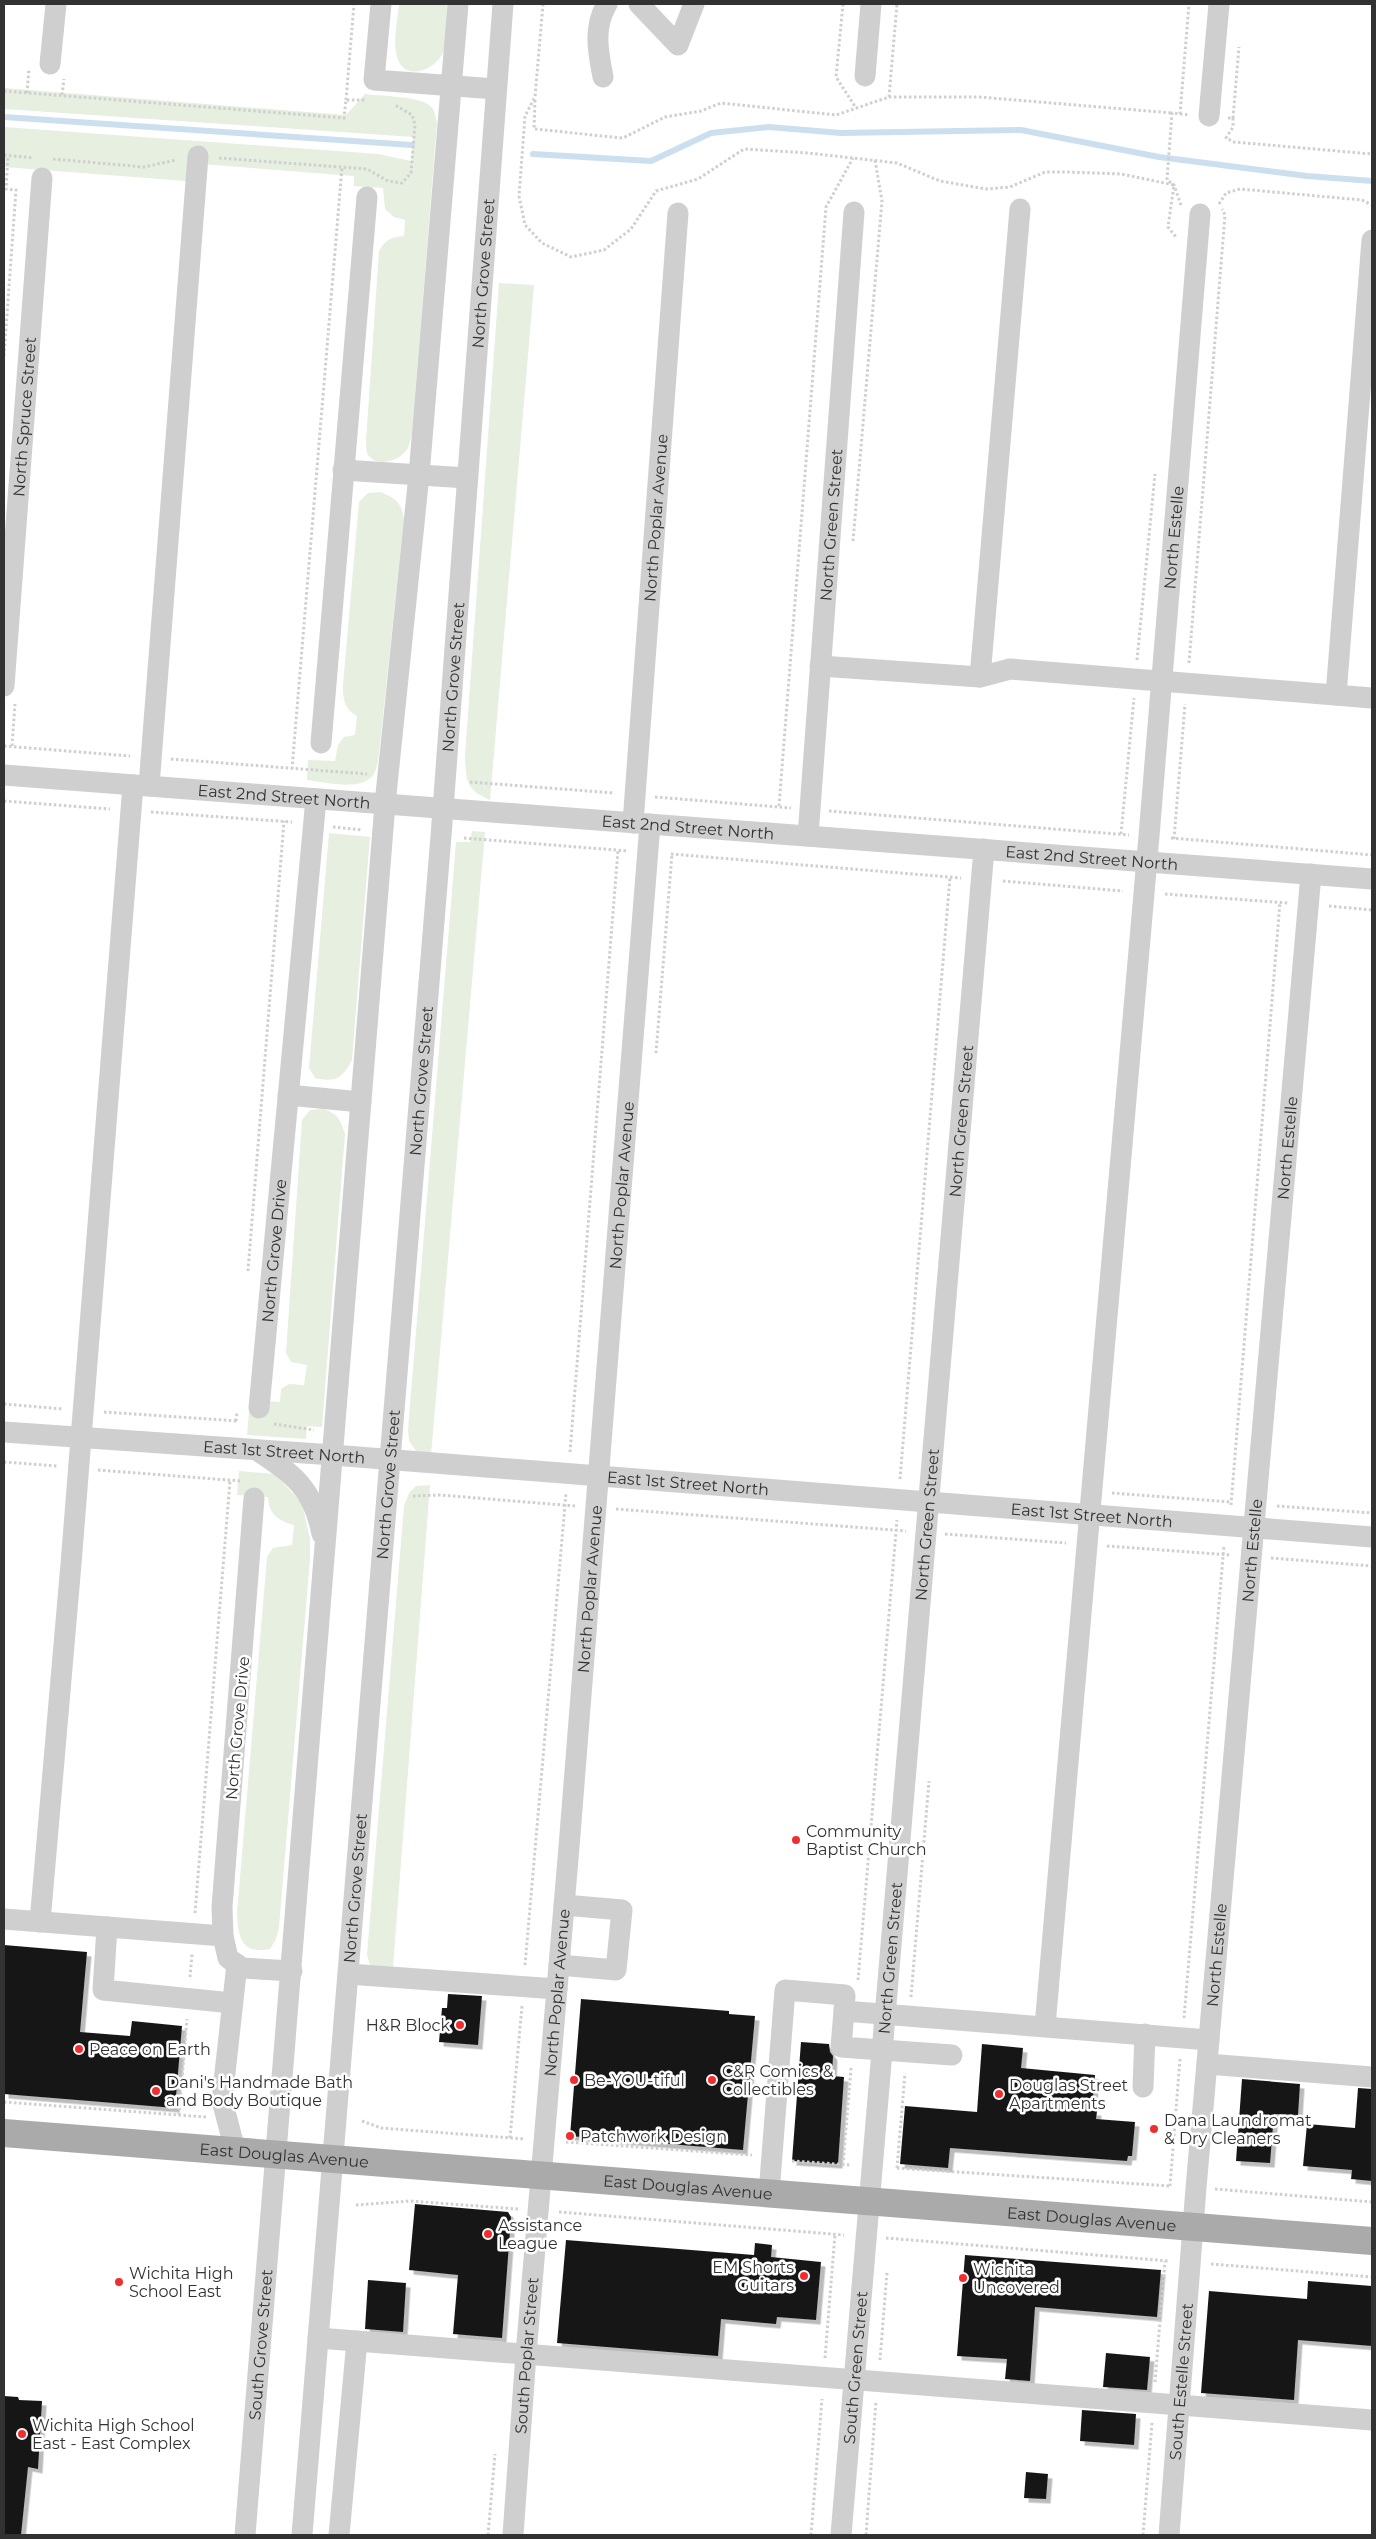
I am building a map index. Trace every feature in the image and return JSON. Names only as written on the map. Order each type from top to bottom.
[{"type":"main road","name":"East Douglas Avenue","points":[[4,2133],[1372,2241]]},
{"type":"street","points":[[50,64],[56,4]]},
{"type":"street","points":[[381,4],[374,80],[496,89]]},
{"type":"street","points":[[277,2154],[385,804],[419,475],[458,4]]},
{"type":"street","name":"North Grove Street","points":[[332,2159],[443,808],[503,4]]},
{"type":"street","points":[[603,77],[596,44],[603,11],[607,4]]},
{"type":"street","points":[[639,4],[678,45],[694,4]]},
{"type":"street","points":[[865,76],[871,4]]},
{"type":"street","points":[[1209,116],[1219,4]]},
{"type":"street","points":[[40,1922],[132,810],[151,757],[180,366],[198,156]]},
{"type":"street","name":"North Spruce Street","points":[[4,686],[43,165]]},
{"type":"street","points":[[320,743],[366,198]]},
{"type":"street","points":[[980,677],[1020,209]]},
{"type":"street","name":"North Estelle","points":[[1045,2026],[1162,682],[1209,209]]},
{"type":"street","name":"North Green Street","points":[[808,836],[854,212]]},
{"type":"street","name":"North Poplar Avenue","points":[[541,2175],[648,853],[635,795],[678,213]]},
{"type":"street","points":[[1336,695],[1372,240]]},
{"type":"street","points":[[343,470],[467,478]]},
{"type":"street","points":[[820,666],[980,677],[1010,669],[1372,698]]},
{"type":"street","name":"East 2nd Street North","points":[[4,775],[1372,879]]},
{"type":"street","name":"North Grove Drive","points":[[256,1418],[316,799]]},
{"type":"street","name":"North Green Street","points":[[870,2201],[984,849]]},
{"type":"street","name":"North Estelle","points":[[1193,2227],[1311,874]]},
{"type":"street","points":[[288,1096],[361,1102]]},
{"type":"street","name":"East 1st Street North","points":[[4,1432],[391,1459],[1372,1537]]},
{"type":"street","points":[[258,1451],[291,1473],[311,1499],[319,1518],[326,1550]]},
{"type":"street","name":"North Grove Drive","points":[[233,1961],[223,1936],[222,1907],[251,1490]]},
{"type":"street","points":[[559,1965],[616,1970],[622,1910],[564,1904]]},
{"type":"street","points":[[4,1919],[223,1936]]},
{"type":"street","points":[[107,1927],[103,1990],[232,2003]]},
{"type":"street","points":[[233,1961],[242,1968],[292,1971]]},
{"type":"street","points":[[233,1961],[232,2003],[222,2100],[235,2150]]},
{"type":"street","points":[[348,1974],[557,1989]]},
{"type":"street","points":[[769,2193],[785,1990],[845,1995],[841,2047],[952,2055]]},
{"type":"street","points":[[844,2011],[1209,2040]]},
{"type":"street","points":[[1142,2087],[1145,2034]]},
{"type":"street","points":[[1207,2064],[1372,2077]]},
{"type":"street","name":"South Grove Street","points":[[245,2535],[277,2154]]},
{"type":"street","points":[[302,2535],[332,2159]]},
{"type":"street","name":"South Poplar Street","points":[[513,2535],[541,2175]]},
{"type":"street","name":"South Green Street","points":[[841,2535],[870,2201]]},
{"type":"street","name":"South Estelle Street","points":[[1169,2535],[1193,2227]]},
{"type":"street","points":[[318,2338],[1372,2420]]},
{"type":"street","points":[[338,2535],[357,2341]]},
{"type":"path","points":[[4,91],[344,118],[354,4]]},
{"type":"path","points":[[543,4],[534,129],[623,138],[665,117],[701,111],[721,104],[836,115],[889,97],[979,97],[1172,113]]},
{"type":"path","points":[[843,4],[836,77],[856,108]]},
{"type":"path","points":[[889,97],[897,4]]},
{"type":"path","points":[[1180,114],[1189,4]]},
{"type":"path","points":[[1239,42],[1232,127],[1226,138],[1234,142],[1372,154]]},
{"type":"path","points":[[535,97],[525,116],[519,196],[525,226],[542,243],[571,257],[604,250],[631,229],[656,191],[698,179],[744,149],[808,153],[897,163],[940,181],[986,189],[1010,187],[1046,172],[1121,174],[1174,186],[1168,227],[1177,238]]},
{"type":"path","points":[[346,100],[372,101]]},
{"type":"path","points":[[4,356],[16,190],[6,189],[6,155],[43,165],[144,167],[198,156],[367,169],[388,180],[402,183],[411,173],[415,125],[412,114],[400,106],[391,104]]},
{"type":"path","points":[[1209,116],[1233,118]]},
{"type":"path","points":[[1168,180],[1172,123]]},
{"type":"path","points":[[779,806],[826,207],[854,158]]},
{"type":"path","points":[[853,548],[882,200],[875,160]]},
{"type":"path","points":[[292,768],[342,167]]},
{"type":"path","points":[[1174,838],[1225,215],[1209,209],[1226,193],[1240,189],[1362,200],[1372,205]]},
{"type":"path","points":[[1121,834],[1156,464]]},
{"type":"path","points":[[4,746],[367,774]]},
{"type":"path","points":[[470,782],[1372,854]]},
{"type":"path","points":[[4,801],[284,821],[364,831]]},
{"type":"path","points":[[831,811],[832,801]]},
{"type":"path","points":[[248,1274],[284,821]]},
{"type":"path","points":[[464,838],[1372,910]]},
{"type":"path","points":[[4,1404],[236,1421],[256,1418],[320,1431]]},
{"type":"path","points":[[236,1421],[237,1411]]},
{"type":"path","points":[[4,1462],[230,1481],[251,1490]]},
{"type":"path","points":[[179,2115],[230,1481]]},
{"type":"path","points":[[413,1496],[440,1495],[907,1531]]},
{"type":"path","points":[[1266,1558],[1372,1566]]},
{"type":"path","points":[[4,2102],[207,2117],[226,2114]]},
{"type":"path","points":[[362,2121],[381,2128],[772,2157],[853,2165]]},
{"type":"path","points":[[892,2168],[1179,2187]]},
{"type":"path","points":[[1210,2189],[1372,2202]]},
{"type":"path","points":[[356,2205],[410,2201],[844,2234]]},
{"type":"path","points":[[878,2238],[1174,2262]]},
{"type":"path","points":[[1208,2264],[1372,2277]]},
{"type":"green space","points":[[399,4],[447,4],[444,50],[436,62],[423,70],[410,71],[399,62],[395,41]]},
{"type":"green space","points":[[4,88],[346,115],[365,94],[407,98],[429,105],[437,123],[412,432],[409,446],[405,453],[394,460],[382,462],[371,458],[366,449],[379,251],[389,240],[404,236],[405,220],[394,217],[385,209],[383,188],[354,186],[354,176],[201,164],[199,182],[4,167],[4,127],[378,154],[411,161],[413,137],[4,109]]},
{"type":"green space","points":[[499,283],[534,285],[490,800],[476,792],[469,784],[465,756]]},
{"type":"green space","points":[[380,492],[397,501],[404,519],[378,762],[373,776],[363,782],[347,785],[307,780],[308,760],[335,761],[338,745],[344,737],[355,735],[357,716],[349,710],[345,703],[343,685],[359,502],[368,493]]},
{"type":"green space","points":[[472,831],[485,832],[431,1455],[416,1451],[409,1441],[408,1430],[456,842],[470,842]]},
{"type":"green space","points":[[329,833],[370,837],[352,1060],[342,1075],[328,1080],[315,1078],[309,1068]]},
{"type":"green space","points":[[323,1109],[338,1118],[345,1134],[322,1427],[307,1426],[306,1439],[247,1435],[250,1400],[280,1402],[281,1389],[289,1384],[304,1385],[307,1365],[291,1362],[286,1353],[302,1120],[310,1110]]},
{"type":"green space","points":[[239,1471],[275,1474],[302,1503],[310,1539],[310,1559],[279,1927],[276,1939],[270,1949],[261,1950],[248,1947],[243,1942],[240,1937],[237,1914],[267,1557],[273,1548],[292,1545],[294,1525],[279,1519],[273,1513],[268,1497],[237,1495]]},
{"type":"green space","points":[[430,1485],[393,1967],[370,1965],[367,1955],[404,1506],[409,1493],[416,1486]]},
{"type":"building","points":[[4,1945],[87,1952],[80,2032],[130,2036],[132,2021],[182,2026],[175,2108],[4,2094]]},
{"type":"building","name":"H&R Block","points":[[448,1994],[482,1996],[478,2045],[439,2042],[442,2008],[447,2008]]},
{"type":"building","points":[[581,1999],[729,2011],[729,2014],[755,2016],[743,2150],[570,2136]]},
{"type":"building","points":[[801,2042],[829,2044],[830,2052],[833,2056],[832,2076],[844,2077],[838,2164],[792,2161]]},
{"type":"building","points":[[982,2044],[1023,2048],[1021,2068],[1095,2075],[1092,2111],[1097,2111],[1096,2119],[1135,2122],[1132,2156],[1128,2156],[1127,2161],[950,2148],[948,2168],[900,2164],[905,2106],[977,2112]]},
{"type":"building","points":[[1242,2079],[1300,2084],[1298,2115],[1274,2114],[1270,2163],[1236,2161]]},
{"type":"building","points":[[1358,2088],[1372,2089],[1372,2181],[1351,2179],[1352,2170],[1303,2166],[1307,2124],[1355,2128]]},
{"type":"building","points":[[415,2204],[508,2212],[511,2217],[502,2338],[453,2334],[458,2275],[409,2270]]},
{"type":"building","points":[[566,2240],[754,2255],[755,2243],[772,2245],[771,2257],[821,2262],[816,2320],[777,2317],[776,2324],[721,2319],[718,2356],[557,2343]]},
{"type":"building","points":[[965,2255],[1161,2270],[1157,2317],[1035,2307],[1030,2381],[1005,2379],[1007,2359],[957,2356]]},
{"type":"building","points":[[368,2280],[406,2283],[403,2332],[365,2329]]},
{"type":"building","points":[[1308,2281],[1372,2286],[1372,2346],[1298,2340],[1294,2400],[1201,2393],[1209,2291],[1307,2299]]},
{"type":"building","points":[[1106,2353],[1150,2357],[1147,2390],[1103,2387]]},
{"type":"building","name":"Wichita High School East - East Complex","points":[[4,2396],[18,2397],[19,2400],[42,2401],[38,2469],[28,2467],[21,2535],[4,2535]]},
{"type":"building","points":[[1082,2410],[1136,2414],[1134,2445],[1080,2441]]},
{"type":"building","points":[[1026,2472],[1048,2474],[1046,2499],[1024,2498]]},
{"type":"waterway","points":[[4,117],[412,145]]},
{"type":"waterway","points":[[533,154],[651,161],[711,133],[769,127],[841,133],[1021,130],[1159,157],[1307,176],[1372,181]]},
{"type":"place","name":"Community Baptist Church","points":[[796,1840]]},
{"type":"place","name":"H&R Block","points":[[460,2025]]},
{"type":"place","name":"Peace on Earth","points":[[79,2049]]},
{"type":"place","name":"Be-YOU-tiful","points":[[574,2080]]},
{"type":"place","name":"C&R Comics & Collectibles","points":[[712,2080]]},
{"type":"place","name":"Dani's Handmade Bath and Body Boutique","points":[[156,2091]]},
{"type":"place","name":"Douglas Street Apartments","points":[[999,2094]]},
{"type":"place","name":"Dana Laundromat & Dry Cleaners","points":[[1154,2129]]},
{"type":"place","name":"Patchwork Design","points":[[570,2136]]},
{"type":"place","name":"Assistance League","points":[[488,2234]]},
{"type":"place","name":"EM Shorts Guitars","points":[[804,2276]]},
{"type":"place","name":"Wichita Uncovered","points":[[963,2278]]},
{"type":"place","name":"Wichita High School East","points":[[119,2282]]},
{"type":"place","name":"Wichita High School East - East Complex","points":[[22,2434]]}]
